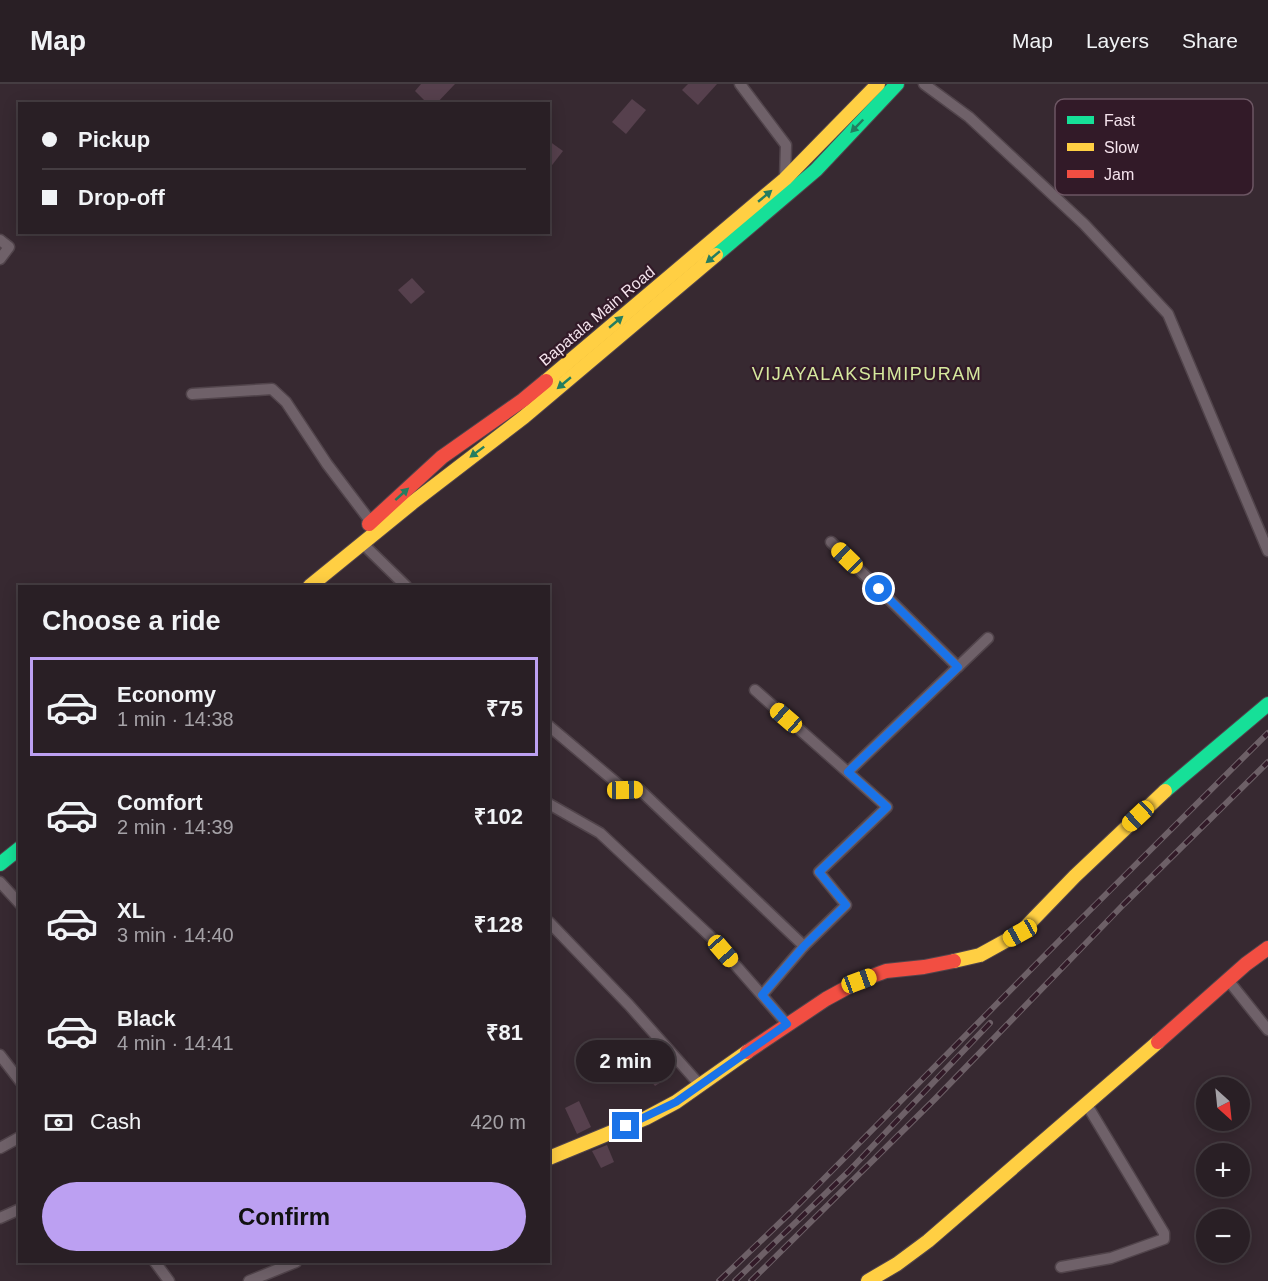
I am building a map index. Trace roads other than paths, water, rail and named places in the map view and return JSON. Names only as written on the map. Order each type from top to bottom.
[{"type":"main road","name":"Bapatala Main Road","points":[[311,585],[362,543],[375,526],[442,457],[523,400],[785,179],[878,84]]},
{"type":"main road","name":"Bapatala Main Road","points":[[333,566],[344,547],[524,417],[816,170],[897,84]]},
{"type":"main road","points":[[550,1158],[646,1118],[676,1102],[787,1024],[859,981],[886,971],[924,967],[980,955],[1020,933],[1075,876],[1154,801],[1268,704]]},
{"type":"main road","points":[[0,864],[18,850]]},
{"type":"main road","points":[[868,1281],[912,1252],[1087,1105],[1228,980],[1268,948]]},
{"type":"street","points":[[740,84],[786,145],[785,179]]},
{"type":"street","points":[[924,84],[969,117],[1084,224],[1168,314],[1268,551]]},
{"type":"street","points":[[0,240],[9,247],[0,259]]},
{"type":"street","points":[[192,394],[272,389],[286,402],[327,464],[375,526]]},
{"type":"street","points":[[831,542],[958,667]]},
{"type":"street","points":[[362,543],[405,585]]},
{"type":"street","points":[[848,772],[988,638]]},
{"type":"street","points":[[755,690],[887,807],[819,872],[846,905],[804,946],[762,995]]},
{"type":"street","points":[[550,727],[625,790],[639,789],[804,946]]},
{"type":"street","points":[[550,805],[600,833],[710,936],[787,1024]]},
{"type":"street","points":[[0,882],[18,902]]},
{"type":"street","points":[[550,923],[629,1005],[700,1085]]},
{"type":"street","points":[[1228,980],[1268,1030]]},
{"type":"street","points":[[0,1055],[18,1078]]},
{"type":"street","points":[[1060,1267],[1111,1258],[1164,1239],[1164,1233],[1087,1105]]},
{"type":"street","points":[[0,1148],[18,1138]]},
{"type":"street","points":[[0,1218],[18,1210]]},
{"type":"street","points":[[156,1263],[169,1281]]},
{"type":"street","points":[[249,1281],[294,1263]]},
{"type":"railway","points":[[719,1281],[791,1212],[1268,733]]},
{"type":"railway","points":[[751,1281],[935,1099],[1124,904],[1268,762]]},
{"type":"railway","points":[[735,1281],[849,1171],[990,1023]]},
{"type":"district","name":"VIJAYALAKSHMIPURAM","points":[[867,374]]}]
